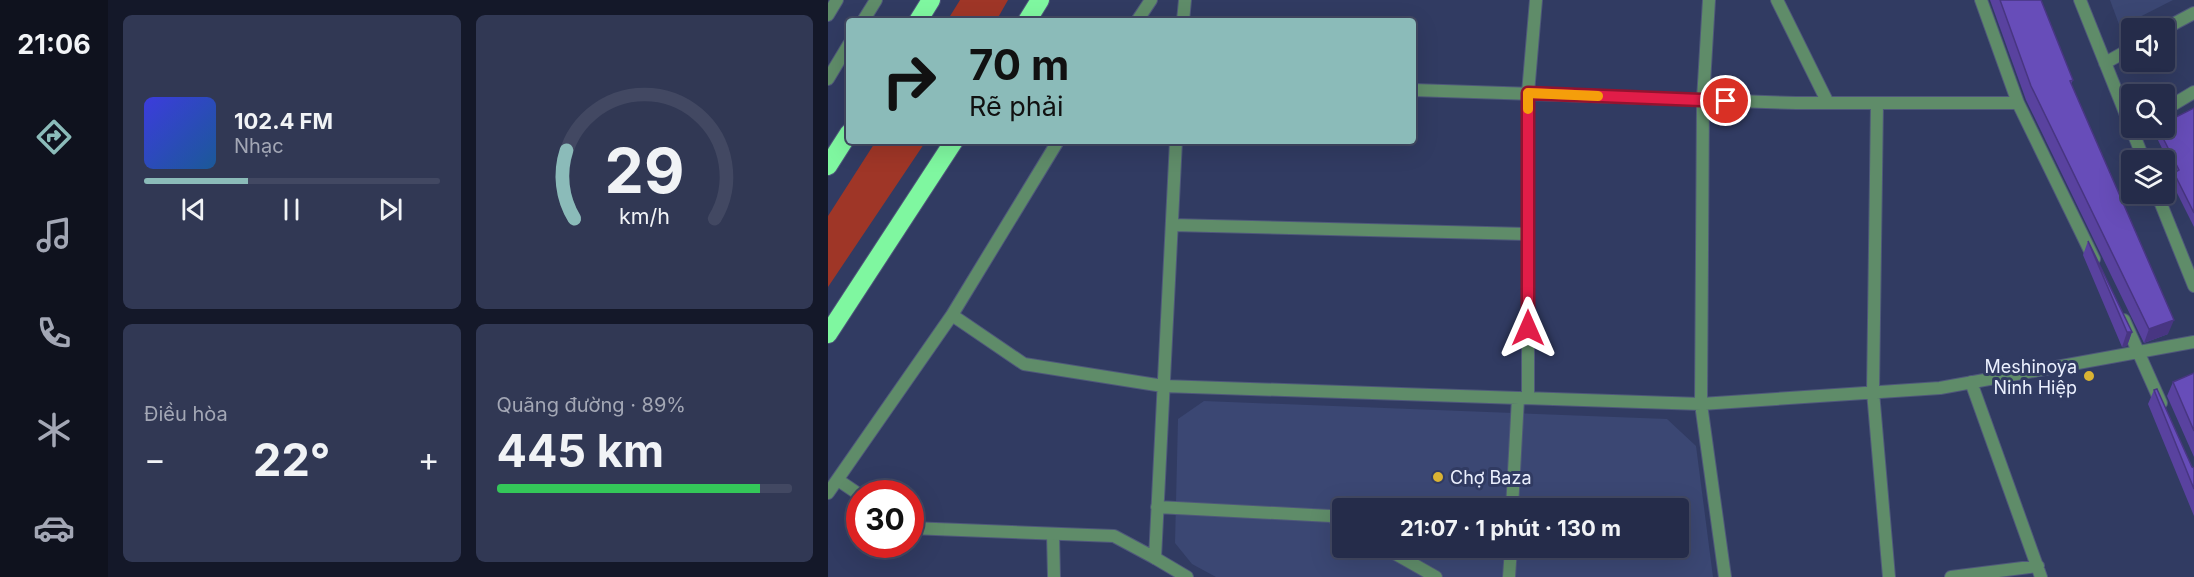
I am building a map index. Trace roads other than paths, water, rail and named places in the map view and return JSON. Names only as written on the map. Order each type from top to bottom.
[{"type":"highway","points":[[920,18],[931,0]]},
{"type":"highway","points":[[1029,18],[1040,0]]},
{"type":"highway","points":[[828,166],[846,138]]},
{"type":"highway","points":[[828,334],[952,144]]},
{"type":"street","points":[[828,15],[837,0]]},
{"type":"street","points":[[865,18],[876,0]]},
{"type":"street","points":[[1139,18],[1151,0]]},
{"type":"street","points":[[1183,18],[1185,0]]},
{"type":"street","points":[[1513,498],[1523,398],[1528,234],[1528,93],[1536,0]]},
{"type":"street","points":[[1709,0],[1703,100],[1701,404],[1725,577]]},
{"type":"street","points":[[1777,0],[1828,103]]},
{"type":"street","points":[[1982,0],[2018,103],[2099,269]]},
{"type":"street","points":[[2080,0],[2140,150]]},
{"type":"street","points":[[2175,23],[2194,13]]},
{"type":"street","points":[[828,79],[846,49]]},
{"type":"street","points":[[2105,63],[2121,54]]},
{"type":"street","points":[[1416,90],[1828,103],[2018,103]]},
{"type":"street","points":[[2175,103],[2194,92]]},
{"type":"street","points":[[1877,104],[1873,392],[1889,577]]},
{"type":"street","points":[[828,493],[833,477],[952,315],[1056,144]]},
{"type":"street","points":[[1155,558],[1176,144]]},
{"type":"street","points":[[2161,204],[2194,286]]},
{"type":"street","points":[[1172,225],[1528,234]]},
{"type":"street","points":[[2119,310],[2167,415]]},
{"type":"street","points":[[952,315],[1024,364],[1163,386],[1701,404],[1940,388],[2194,342]]},
{"type":"street","points":[[1951,577],[2040,571],[1971,382]]},
{"type":"street","points":[[833,477],[846,486]]},
{"type":"street","points":[[1157,507],[1332,517]]},
{"type":"street","points":[[924,529],[1114,536],[1187,577]]},
{"type":"street","points":[[1053,534],[1054,577]]},
{"type":"street","points":[[1403,558],[1436,577]]},
{"type":"street","points":[[1509,577],[1510,558]]},
{"type":"place","name":"Meshinoya Ninh Hiệp","points":[[2089,376]]},
{"type":"place","name":"Chợ Baza","points":[[1438,477]]}]
